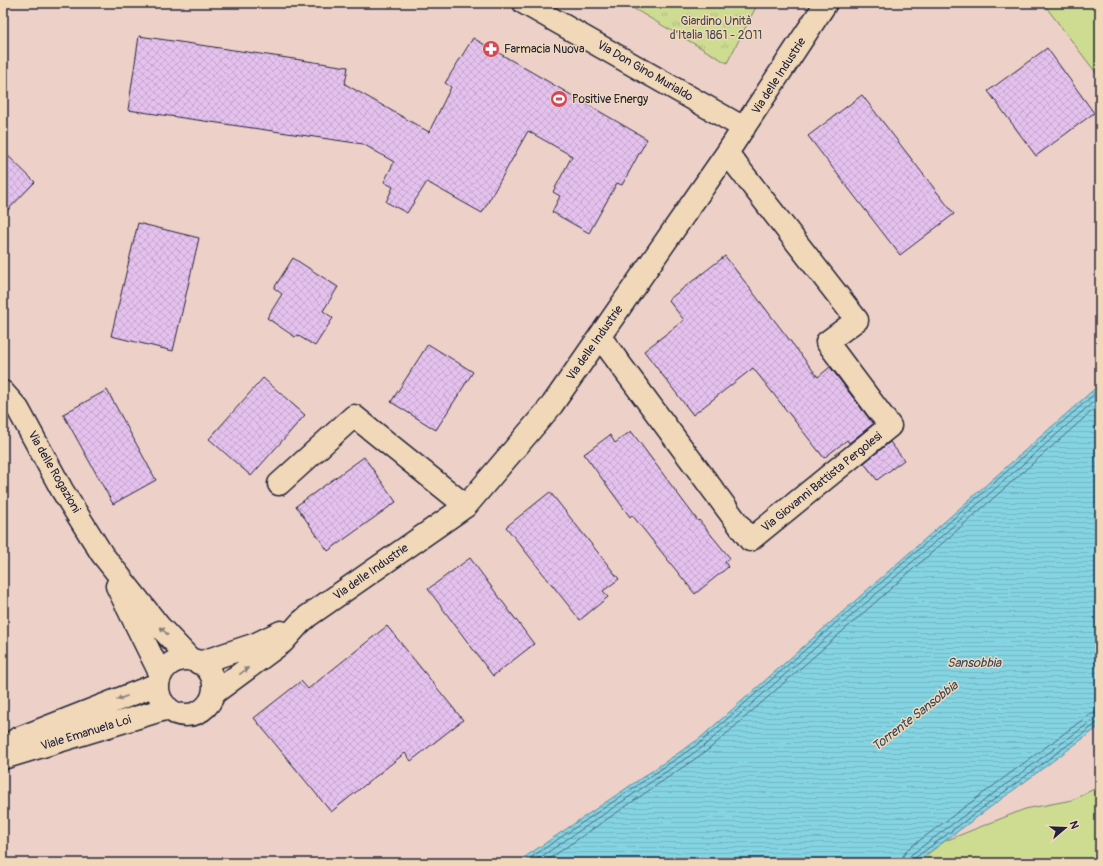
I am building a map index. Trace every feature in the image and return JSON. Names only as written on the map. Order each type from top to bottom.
[{"type":"street","name":"Via Don Gino Murialdo","points":[[524,3],[744,128]]},
{"type":"street","name":"Via delle Industrie","points":[[159,679],[166,668],[173,662],[182,659],[195,661],[256,644],[300,623],[466,506],[552,405],[727,153],[826,3]]},
{"type":"street","name":"Via Giovanni Battista Pergolesi","points":[[600,337],[750,540],[890,426],[827,342],[857,320],[727,153]]},
{"type":"street","name":"Via delle Rogazioni","points":[[3,392],[18,409],[62,490],[102,554],[160,626],[195,661]]},
{"type":"street","points":[[279,484],[354,416],[466,506]]},
{"type":"street","name":"Via delle Rogazioni","points":[[102,554],[159,679]]},
{"type":"street","name":"Via delle Industrie","points":[[168,708],[176,713],[185,715],[202,709],[206,706],[212,694],[283,642],[300,623]]},
{"type":"street","points":[[195,661],[206,669],[212,676],[212,694]]},
{"type":"street","points":[[159,679],[159,693],[162,701],[168,708]]},
{"type":"street","name":"Viale Emanuela Loi","points":[[3,750],[17,739],[159,679]]},
{"type":"street","name":"Viale Emanuela Loi","points":[[3,758],[168,708]]},
{"type":"green space","name":"Giardino Unità d'Italia 1861 - 2011","points":[[624,3],[748,3],[756,7],[727,63]]},
{"type":"green space","points":[[1043,3],[1100,3],[1100,78],[1049,11]]},
{"type":"green space","points":[[1100,786],[1100,863],[915,863],[945,841],[1025,809],[1072,800]]},
{"type":"water","name":"Sansobbia","points":[[1100,384],[1100,726],[915,863],[516,863],[699,739]]},
{"type":"building","points":[[139,36],[348,67],[345,84],[429,132],[451,87],[445,83],[473,38],[647,139],[622,185],[617,183],[589,233],[552,212],[560,196],[553,192],[572,156],[528,131],[482,213],[427,182],[407,213],[386,202],[393,187],[384,182],[394,162],[363,144],[128,110]]},
{"type":"building","points":[[1047,48],[1094,113],[1036,156],[988,91]]},
{"type":"building","points":[[862,95],[954,214],[900,255],[808,136]]},
{"type":"building","points":[[3,151],[35,182],[3,215]]},
{"type":"building","points":[[138,223],[199,238],[173,351],[111,336]]},
{"type":"building","points":[[725,256],[818,377],[830,367],[873,424],[849,443],[847,440],[824,458],[753,368],[693,415],[644,351],[684,320],[668,300]]},
{"type":"building","points":[[293,258],[338,287],[323,311],[333,318],[315,346],[297,335],[295,337],[267,318],[282,294],[274,288]]},
{"type":"building","points":[[428,344],[473,372],[436,430],[391,402]]},
{"type":"building","points":[[263,378],[305,415],[251,476],[209,439]]},
{"type":"building","points":[[107,390],[156,480],[113,504],[63,414]]},
{"type":"building","points":[[631,431],[698,521],[699,520],[730,558],[725,562],[728,567],[695,594],[632,515],[630,517],[584,454],[610,435],[615,443]]},
{"type":"building","points":[[890,442],[904,460],[877,480],[864,463]]},
{"type":"building","points":[[364,457],[396,502],[328,551],[296,506]]},
{"type":"building","points":[[550,492],[619,579],[603,591],[608,597],[580,620],[506,527]]},
{"type":"building","points":[[470,558],[534,644],[493,676],[428,589]]},
{"type":"building","points":[[387,626],[463,720],[411,761],[405,753],[331,812],[254,718],[301,681],[308,689]]},
{"type":"place","name":"Farmacia Nuova","points":[[491,49]]},
{"type":"place","name":"Positive Energy","points":[[559,99]]},
{"type":"water label","name":"Torrente Sansobbia","points":[[915,716]]}]
